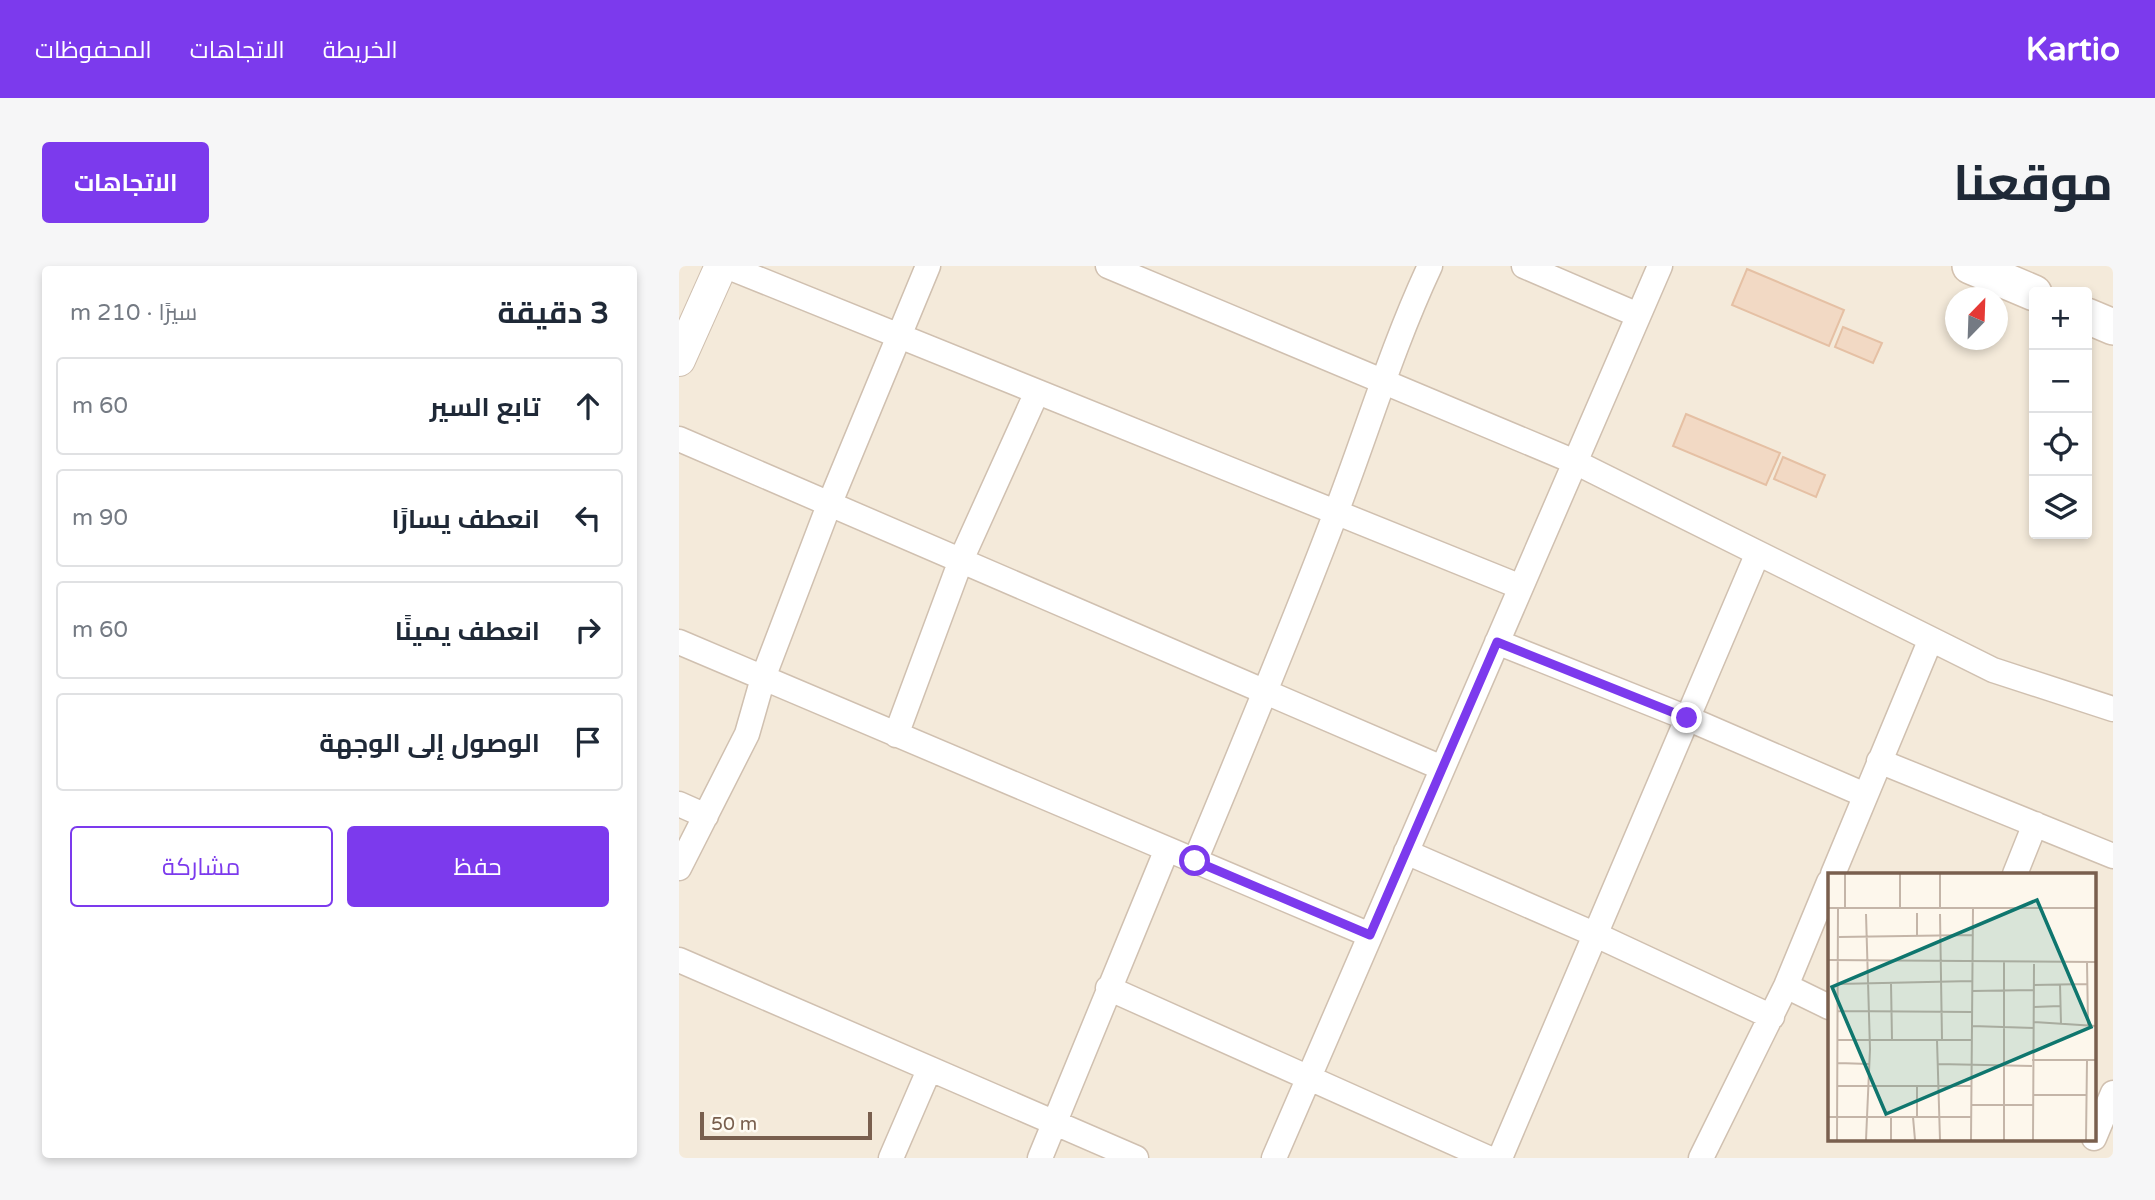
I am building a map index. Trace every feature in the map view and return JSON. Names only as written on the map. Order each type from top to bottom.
[{"type":"main road","points":[[1970,266],[2029,291]]},
{"type":"main road","points":[[2092,318],[2113,327]]},
{"type":"street","points":[[679,360],[721,266]]},
{"type":"street","points":[[726,266],[1521,587]]},
{"type":"street","points":[[679,868],[747,734],[763,678],[829,505],[901,337],[928,266]]},
{"type":"street","points":[[1108,266],[1575,462],[1930,641],[2025,683],[2113,709]]},
{"type":"street","points":[[1195,861],[1266,691],[1336,512],[1382,381],[1430,266]]},
{"type":"street","points":[[1524,266],[1638,315]]},
{"type":"street","points":[[1274,1158],[1660,266]]},
{"type":"street","points":[[896,735],[961,560],[1037,391]]},
{"type":"street","points":[[679,439],[1443,768]]},
{"type":"street","points":[[1500,1158],[1757,555]]},
{"type":"street","points":[[1834,873],[1930,641]]},
{"type":"street","points":[[679,642],[1370,935]]},
{"type":"street","points":[[1497,642],[1687,718],[1865,795]]},
{"type":"street","points":[[1879,761],[2113,856]]},
{"type":"street","points":[[679,804],[706,816]]},
{"type":"street","points":[[2015,873],[2035,824]]},
{"type":"street","points":[[1040,1158],[1167,849]]},
{"type":"street","points":[[1406,852],[1594,934],[1772,1017]]},
{"type":"street","points":[[1701,1158],[1787,986],[1828,888]]},
{"type":"street","points":[[679,960],[1136,1158]]},
{"type":"street","points":[[1787,986],[1828,1006]]},
{"type":"street","points":[[1108,988],[1488,1158]]},
{"type":"street","points":[[891,1158],[929,1070]]},
{"type":"street","points":[[2095,1136],[2113,1093]]},
{"type":"street","points":[[2095,1139],[2113,1148]]},
{"type":"shaded area","points":[[679,266],[2113,266],[2113,1158],[679,1158]]},
{"type":"building","points":[[1747,269],[1844,310],[1829,346],[1732,305]]},
{"type":"building","points":[[1843,327],[1882,343],[1873,363],[1835,347]]},
{"type":"building","points":[[1686,414],[1780,453],[1766,485],[1673,446]]},
{"type":"building","points":[[1783,457],[1825,475],[1816,497],[1774,479]]},
{"type":"route","points":[[1195,861],[1370,935],[1497,642],[1687,718]]}]
